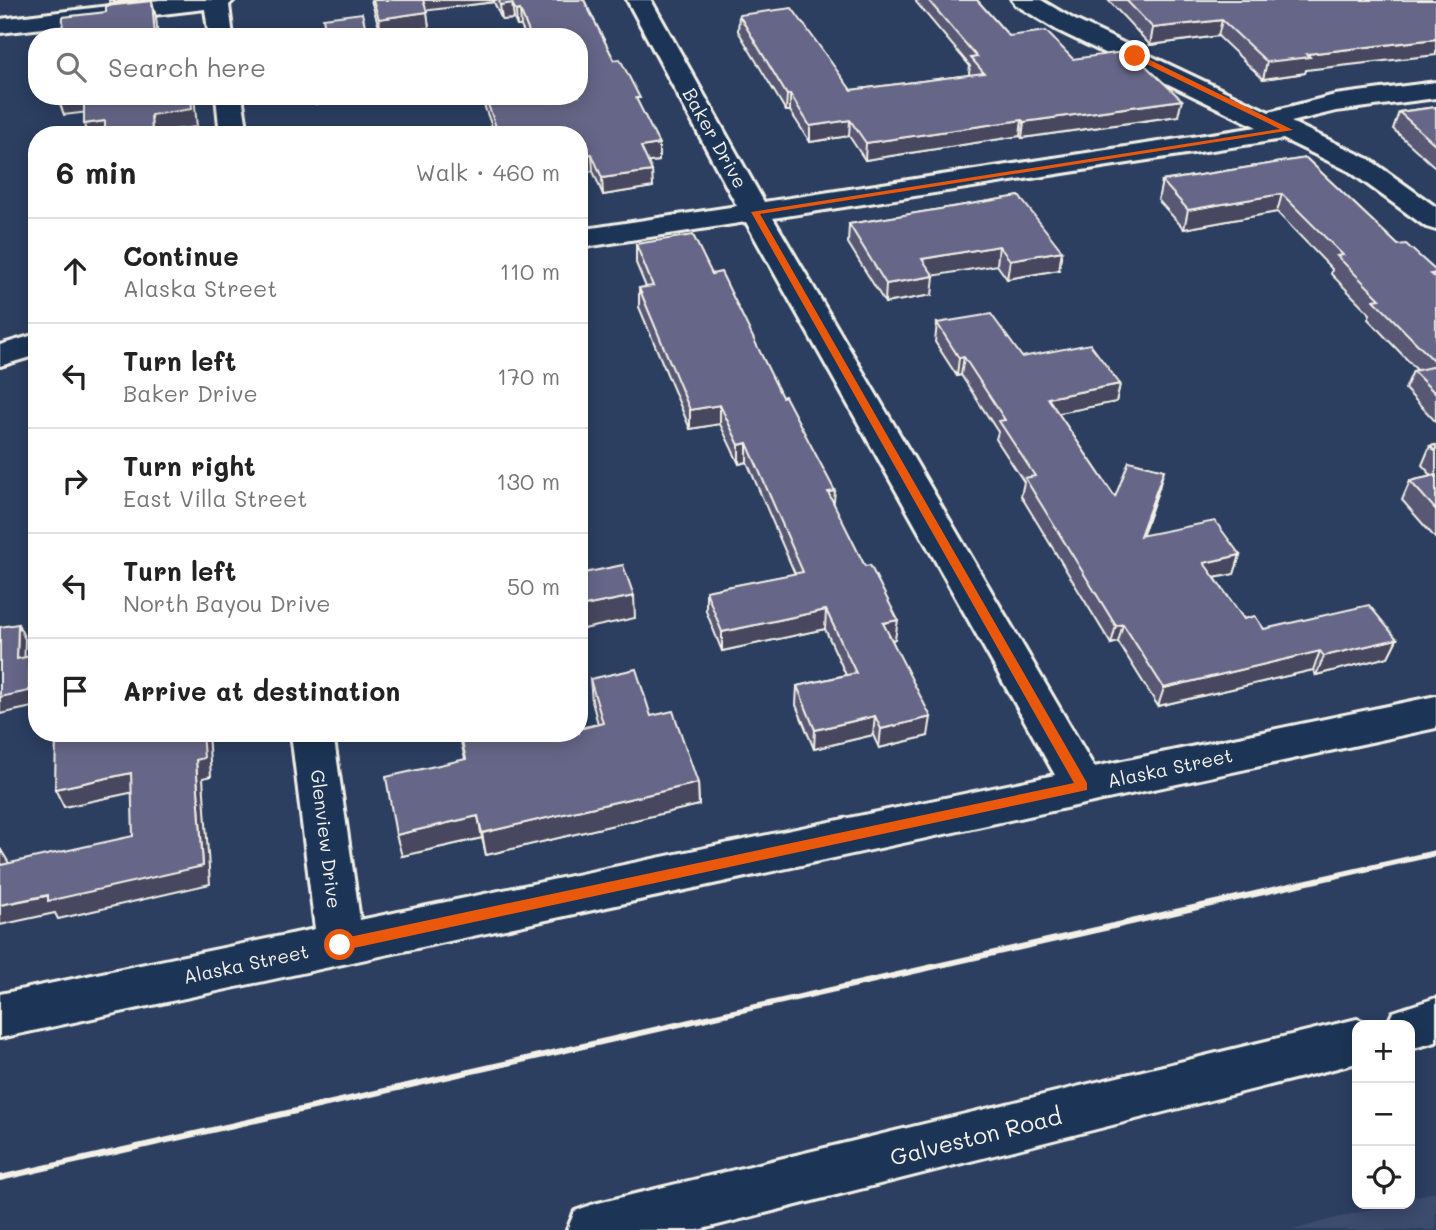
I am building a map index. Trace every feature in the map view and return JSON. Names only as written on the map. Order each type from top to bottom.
[{"type":"street","points":[[216,0],[220,28]]},
{"type":"street","points":[[0,26],[222,0]]},
{"type":"street","name":"Baker Drive","points":[[639,0],[755,212],[1083,786]]},
{"type":"street","points":[[1024,0],[1066,25],[1359,164],[1436,221]]},
{"type":"street","points":[[588,238],[1279,125],[1335,103],[1436,90]]},
{"type":"street","points":[[230,105],[233,126]]},
{"type":"street","points":[[0,356],[28,347]]},
{"type":"street","name":"Alaska Street","points":[[0,1016],[1436,712]]},
{"type":"street","name":"Glenview Drive","points":[[313,742],[340,945]]},
{"type":"street","points":[[1415,1026],[1436,1020]]},
{"type":"street","name":"Galveston Road","points":[[594,1230],[1352,1042]]},
{"type":"shaded area","points":[[1436,1191],[1436,1230],[1292,1230],[1370,1209],[1415,1209],[1415,1197]]},
{"type":"building","points":[[373,0],[423,0],[427,12],[379,19]]},
{"type":"building","points":[[499,0],[584,0],[614,60],[620,59],[659,144],[641,147],[652,171],[602,178],[592,154],[588,154],[588,126],[496,126],[488,105],[588,105],[588,28],[527,28],[520,10],[516,11],[512,3],[500,5]]},
{"type":"building","points":[[928,0],[977,0],[1009,36],[1046,31],[1073,59],[1130,51],[1182,100],[866,143],[850,120],[810,126],[790,94],[787,95],[739,15],[792,8],[851,90],[984,73],[971,58],[977,57]]},
{"type":"building","points":[[1126,0],[1436,0],[1436,39],[1307,54],[1310,57],[1267,62],[1222,20],[1153,28]]},
{"type":"building","points":[[152,1],[154,28],[62,28],[63,17],[106,12],[106,6]]},
{"type":"building","points":[[362,13],[366,28],[325,28],[323,18]]},
{"type":"building","points":[[84,105],[192,105],[192,109],[151,115],[152,126],[105,126],[105,121],[84,124]]},
{"type":"building","points":[[1436,107],[1436,145],[1399,112]]},
{"type":"building","points":[[1306,158],[1398,245],[1406,244],[1436,271],[1431,274],[1436,278],[1436,363],[1374,300],[1380,299],[1337,256],[1343,255],[1282,194],[1188,210],[1162,181]]},
{"type":"building","points":[[1019,196],[1062,251],[1010,260],[999,246],[922,259],[934,276],[886,284],[849,224]]},
{"type":"building","points":[[693,235],[712,274],[721,272],[782,397],[785,396],[835,491],[828,492],[865,566],[870,565],[898,620],[883,623],[931,717],[881,729],[875,716],[815,730],[797,686],[856,673],[826,610],[722,632],[706,591],[803,572],[747,443],[739,445],[720,405],[690,410],[639,288],[653,286],[636,244]]},
{"type":"building","points":[[991,314],[1022,357],[1090,344],[1120,384],[1048,398],[1115,497],[1129,461],[1164,470],[1140,536],[1215,521],[1240,555],[1204,563],[1244,619],[1255,616],[1264,629],[1369,605],[1397,639],[1324,656],[1320,651],[1164,688],[1123,624],[1116,626],[1025,478],[1035,476],[999,421],[1005,420],[964,357],[959,358],[937,323]]},
{"type":"building","points":[[1436,366],[1436,394],[1413,371]]},
{"type":"building","points":[[1436,475],[1436,510],[1410,481]]},
{"type":"building","points":[[623,565],[634,596],[588,605],[588,572]]},
{"type":"building","points":[[18,624],[17,659],[28,656],[28,691],[0,697],[0,627]]},
{"type":"building","points":[[636,669],[651,716],[673,711],[698,783],[482,833],[478,816],[396,835],[386,777],[466,759],[462,742],[588,742],[588,727],[603,723],[590,679]]},
{"type":"building","points":[[56,742],[203,742],[204,758],[196,760],[203,866],[48,901],[48,895],[0,905],[0,850],[1,865],[133,836],[131,773],[55,789]]},
{"type":"railway","points":[[0,1178],[1436,853]]},
{"type":"route","points":[[340,945],[1083,786],[755,212],[1289,130],[1135,56]]}]
